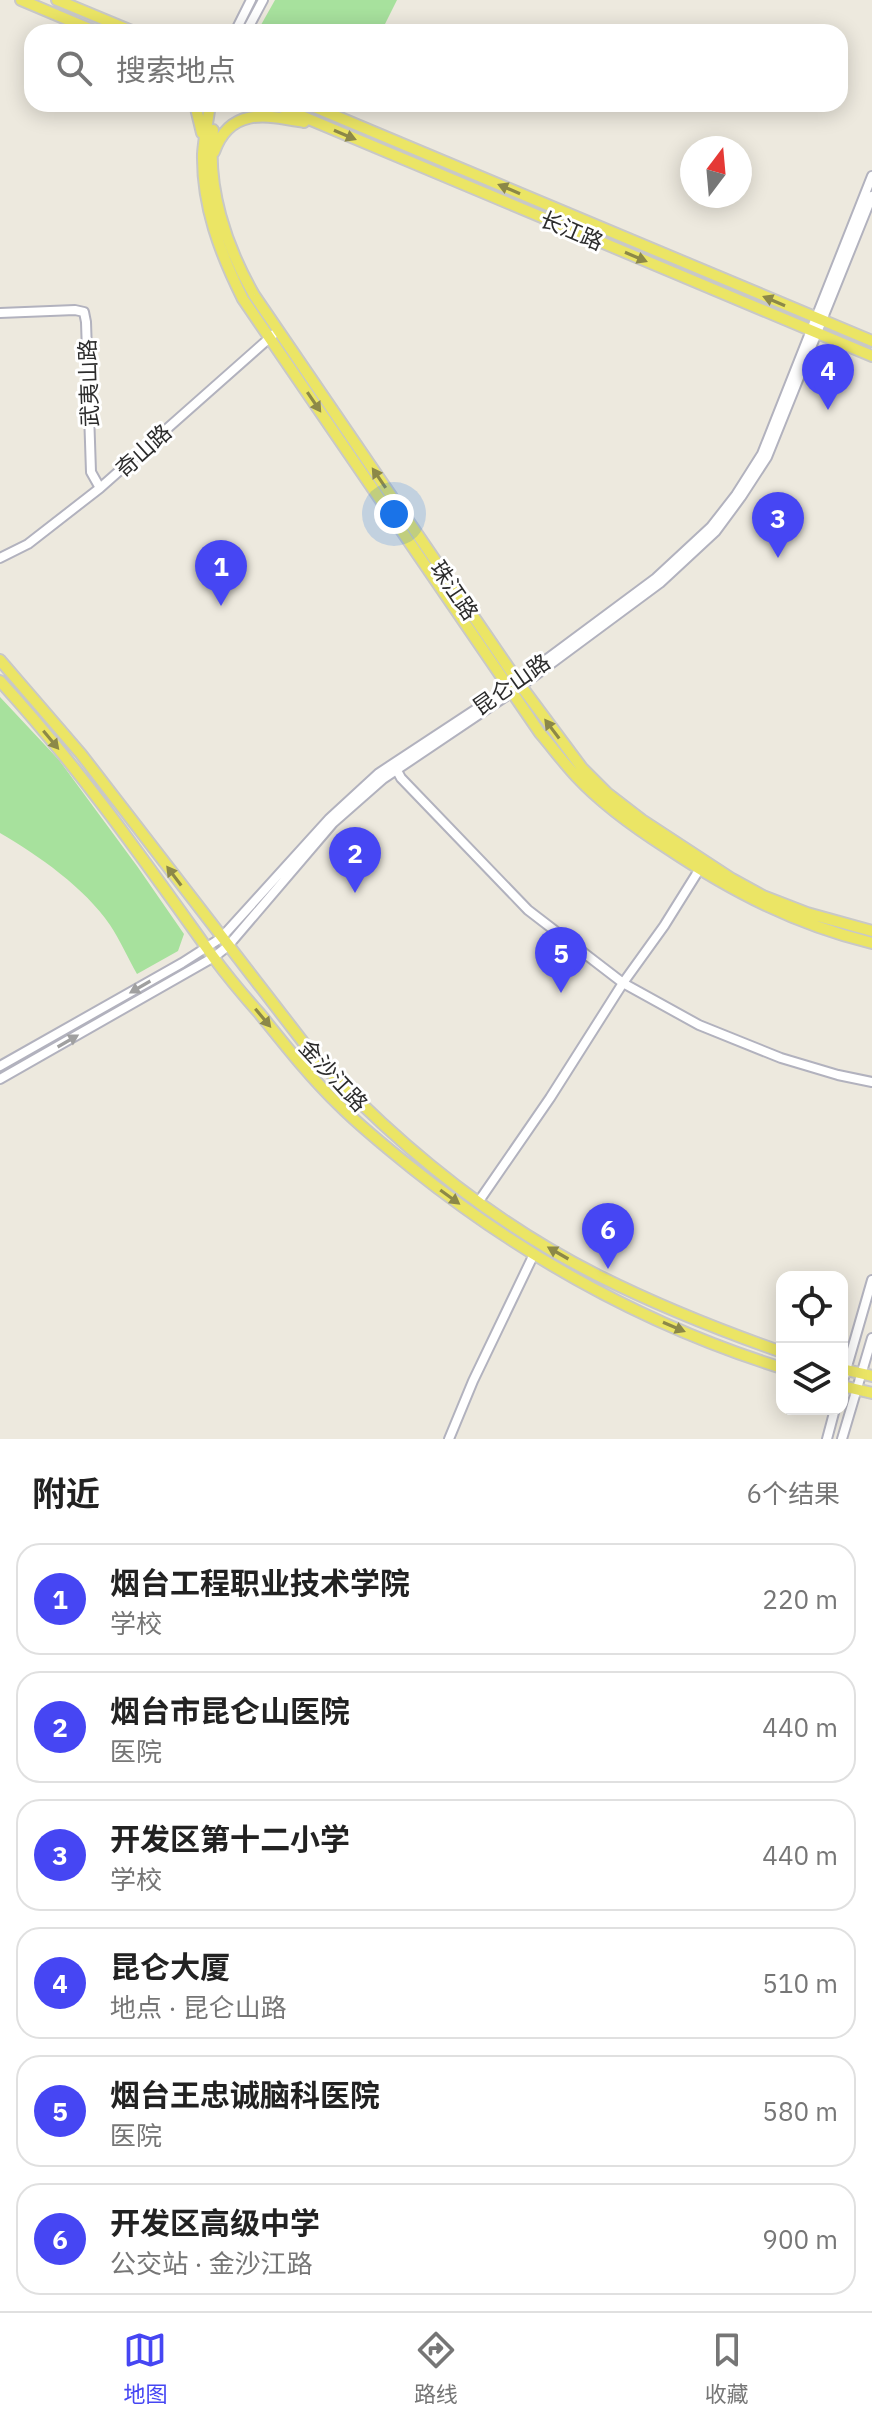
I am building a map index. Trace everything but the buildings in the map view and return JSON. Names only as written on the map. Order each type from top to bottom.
[{"type":"main road","points":[[21,0],[78,24]]},
{"type":"main road","points":[[57,0],[115,24]]},
{"type":"main road","points":[[197,112],[201,126],[204,183],[226,266],[243,299],[274,334]]},
{"type":"main road","points":[[203,151],[209,112]]},
{"type":"main road","points":[[216,112],[212,141],[218,209],[240,271],[274,334],[514,687],[540,733],[575,776],[601,800],[636,828],[699,870],[773,910],[836,934],[872,943]]},
{"type":"main road","name":"长江路","points":[[291,112],[872,356]]},
{"type":"main road","name":"长江路","points":[[326,112],[872,341]]},
{"type":"main road","points":[[213,162],[223,136],[232,125],[244,118],[273,116],[321,125]]},
{"type":"main road","name":"金沙江路","points":[[0,660],[81,754],[310,1051],[392,1134],[479,1201],[544,1245],[595,1274],[697,1321],[776,1350]]},
{"type":"main road","name":"金沙江路","points":[[0,681],[82,777],[214,957],[286,1047],[339,1105],[441,1191],[534,1254],[662,1323],[776,1366]]},
{"type":"main road","points":[[514,687],[582,768],[607,793],[642,820],[763,896],[807,913],[872,931]]},
{"type":"main road","points":[[848,1387],[872,1393]]},
{"type":"street","points":[[239,24],[251,0]]},
{"type":"street","points":[[250,24],[263,0]]},
{"type":"street","name":"昆仑山路","points":[[819,320],[872,176]]},
{"type":"street","name":"昆仑山路","points":[[0,1066],[207,947],[224,942],[333,823],[373,787],[514,687],[656,578],[711,527],[762,454],[872,196]]},
{"type":"street","name":"武夷山路","points":[[0,313],[84,312],[91,472],[100,488]]},
{"type":"street","name":"奇山路","points":[[0,558],[28,544],[100,488],[274,334]]},
{"type":"street","name":"昆仑山路","points":[[0,1079],[214,957],[329,819],[379,773],[514,687]]},
{"type":"street","points":[[393,764],[401,778],[528,910],[623,983],[699,1025],[753,1047],[838,1075],[872,1082]]},
{"type":"street","points":[[479,1201],[699,870]]},
{"type":"street","points":[[449,1439],[473,1381],[534,1254]]},
{"type":"street","points":[[848,1357],[872,1280]]},
{"type":"street","points":[[842,1439],[856,1390],[867,1375],[872,1338]]},
{"type":"street","points":[[827,1439],[833,1415]]},
{"type":"green space","points":[[275,0],[397,0],[385,24],[262,24]]},
{"type":"green space","points":[[0,697],[59,760],[137,866],[184,934],[178,951],[137,974],[110,925],[88,898],[45,862],[0,833]]},
{"type":"place","name":"昆仑大厦","points":[[828,410]]},
{"type":"place","name":"开发区第十二小学","points":[[778,558]]},
{"type":"place","name":"烟台工程职业技术学院","points":[[221,606]]},
{"type":"place","name":"烟台市昆仑山医院","points":[[355,893]]},
{"type":"place","name":"烟台王忠诚脑科医院","points":[[561,993]]},
{"type":"place","name":"开发区高级中学","points":[[608,1269]]}]
